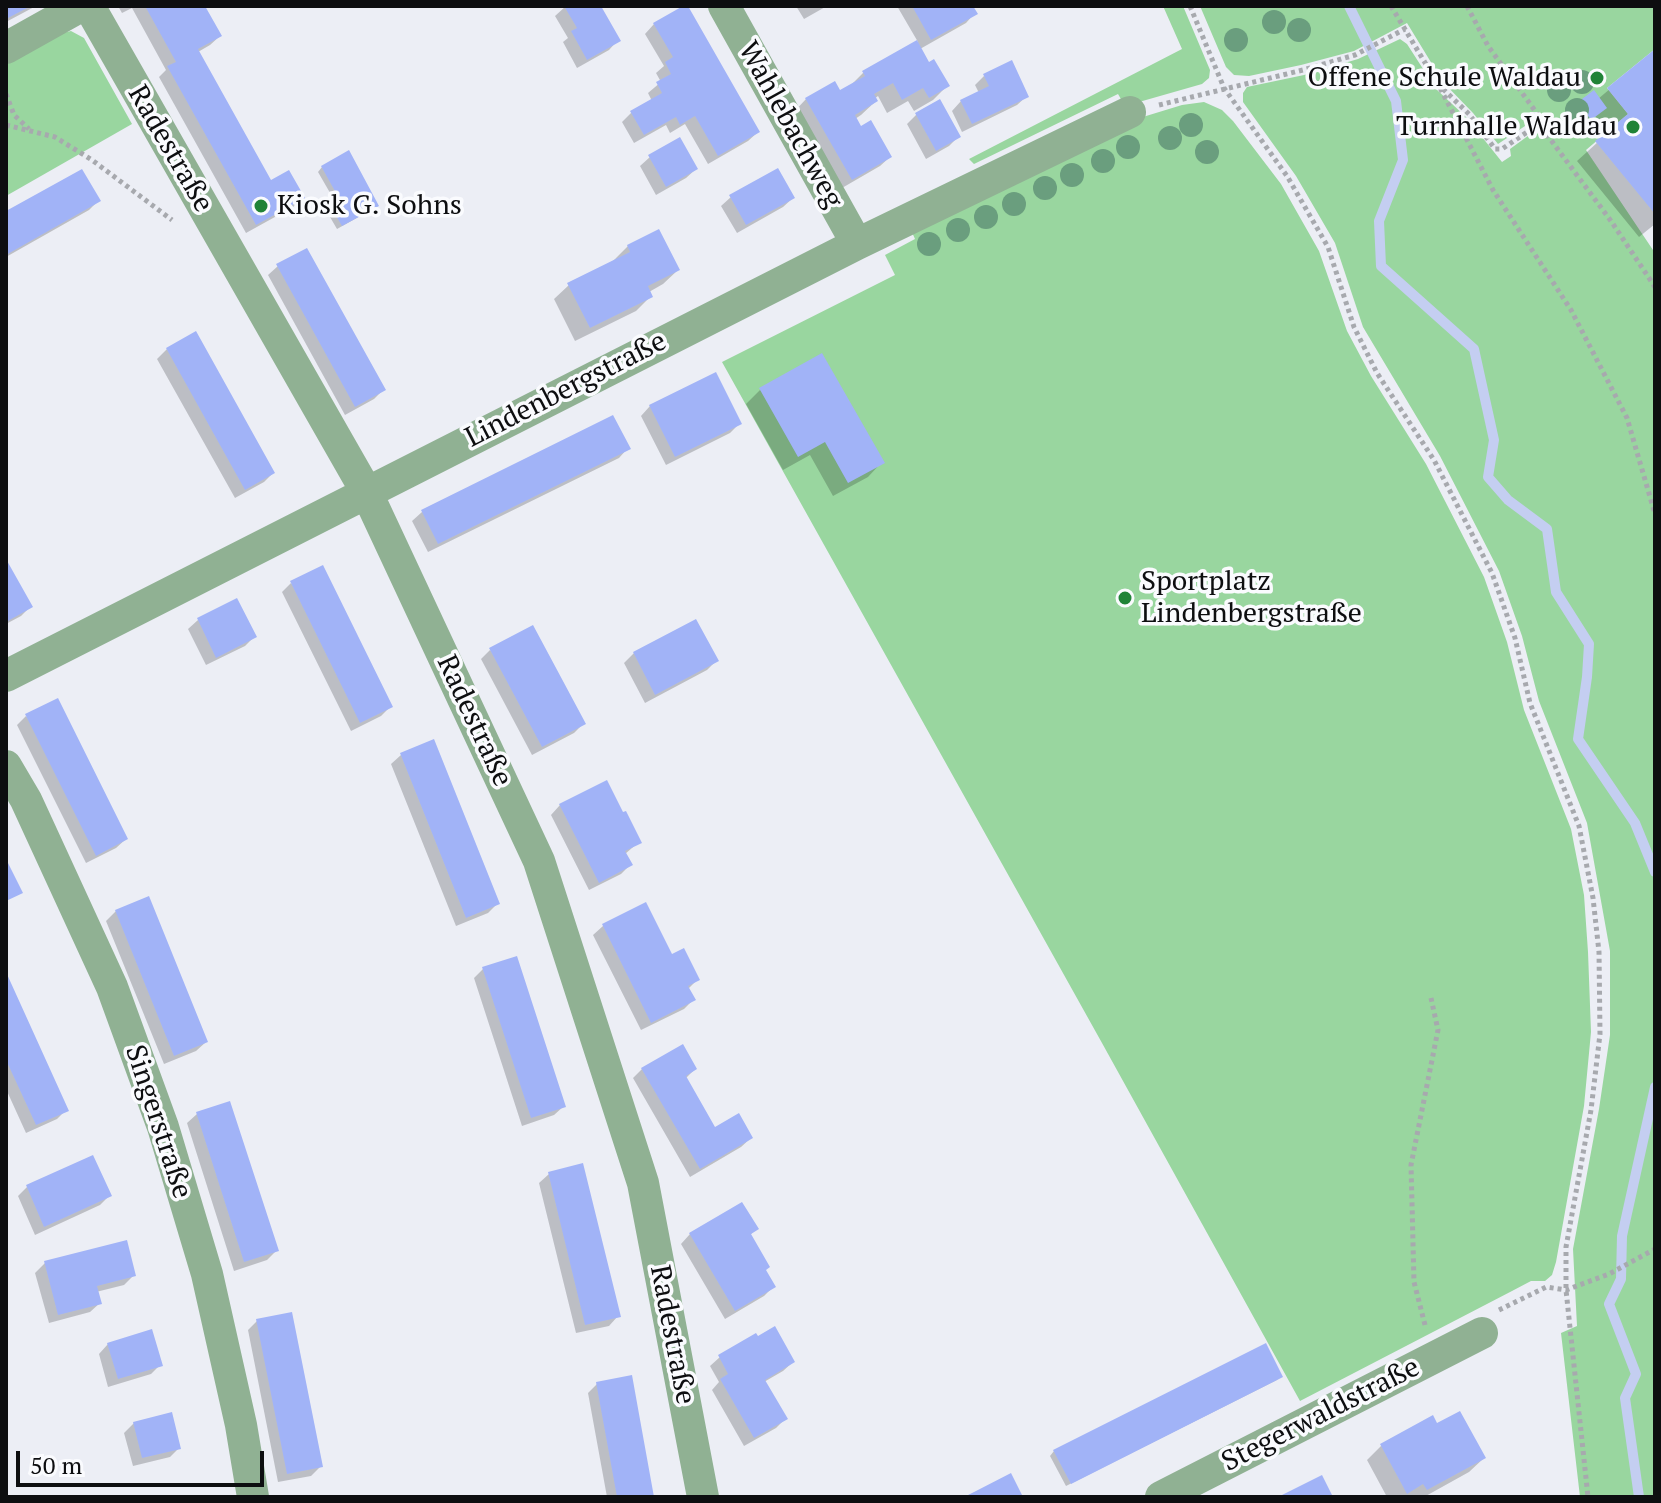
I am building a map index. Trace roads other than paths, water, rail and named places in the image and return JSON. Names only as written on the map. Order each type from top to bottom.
[{"type":"street","points":[[6,48],[81,6]]},
{"type":"street","name":"Radestraße","points":[[89,6],[366,491],[539,861],[643,1183],[703,1497]]},
{"type":"street","name":"Wahlebachweg","points":[[724,6],[857,244]]},
{"type":"street","name":"Lindenbergstraße","points":[[6,676],[857,244],[1130,112]]},
{"type":"street","name":"Singerstraße","points":[[6,766],[26,800],[112,987],[163,1127],[207,1274],[241,1425],[253,1497]]},
{"type":"street","name":"Stegerwaldstraße","points":[[1161,1497],[1482,1333]]},
{"type":"waterway","points":[[1349,6],[1396,101],[1403,160],[1379,221],[1381,266],[1474,349],[1494,440],[1488,477],[1508,500],[1547,529],[1556,592],[1589,644],[1578,739],[1635,823],[1655,872]]},
{"type":"waterway","points":[[1639,1497],[1625,1398],[1636,1374],[1609,1304],[1621,1279],[1622,1236],[1655,1087]]},
{"type":"place","name":"Offene Schule Waldau","points":[[1597,78]]},
{"type":"place","name":"Turnhalle Waldau","points":[[1633,127]]},
{"type":"place","name":"Kiosk G. Sohns","points":[[261,206]]},
{"type":"place","name":"Sportplatz Lindenbergstraße","points":[[1125,598]]}]
